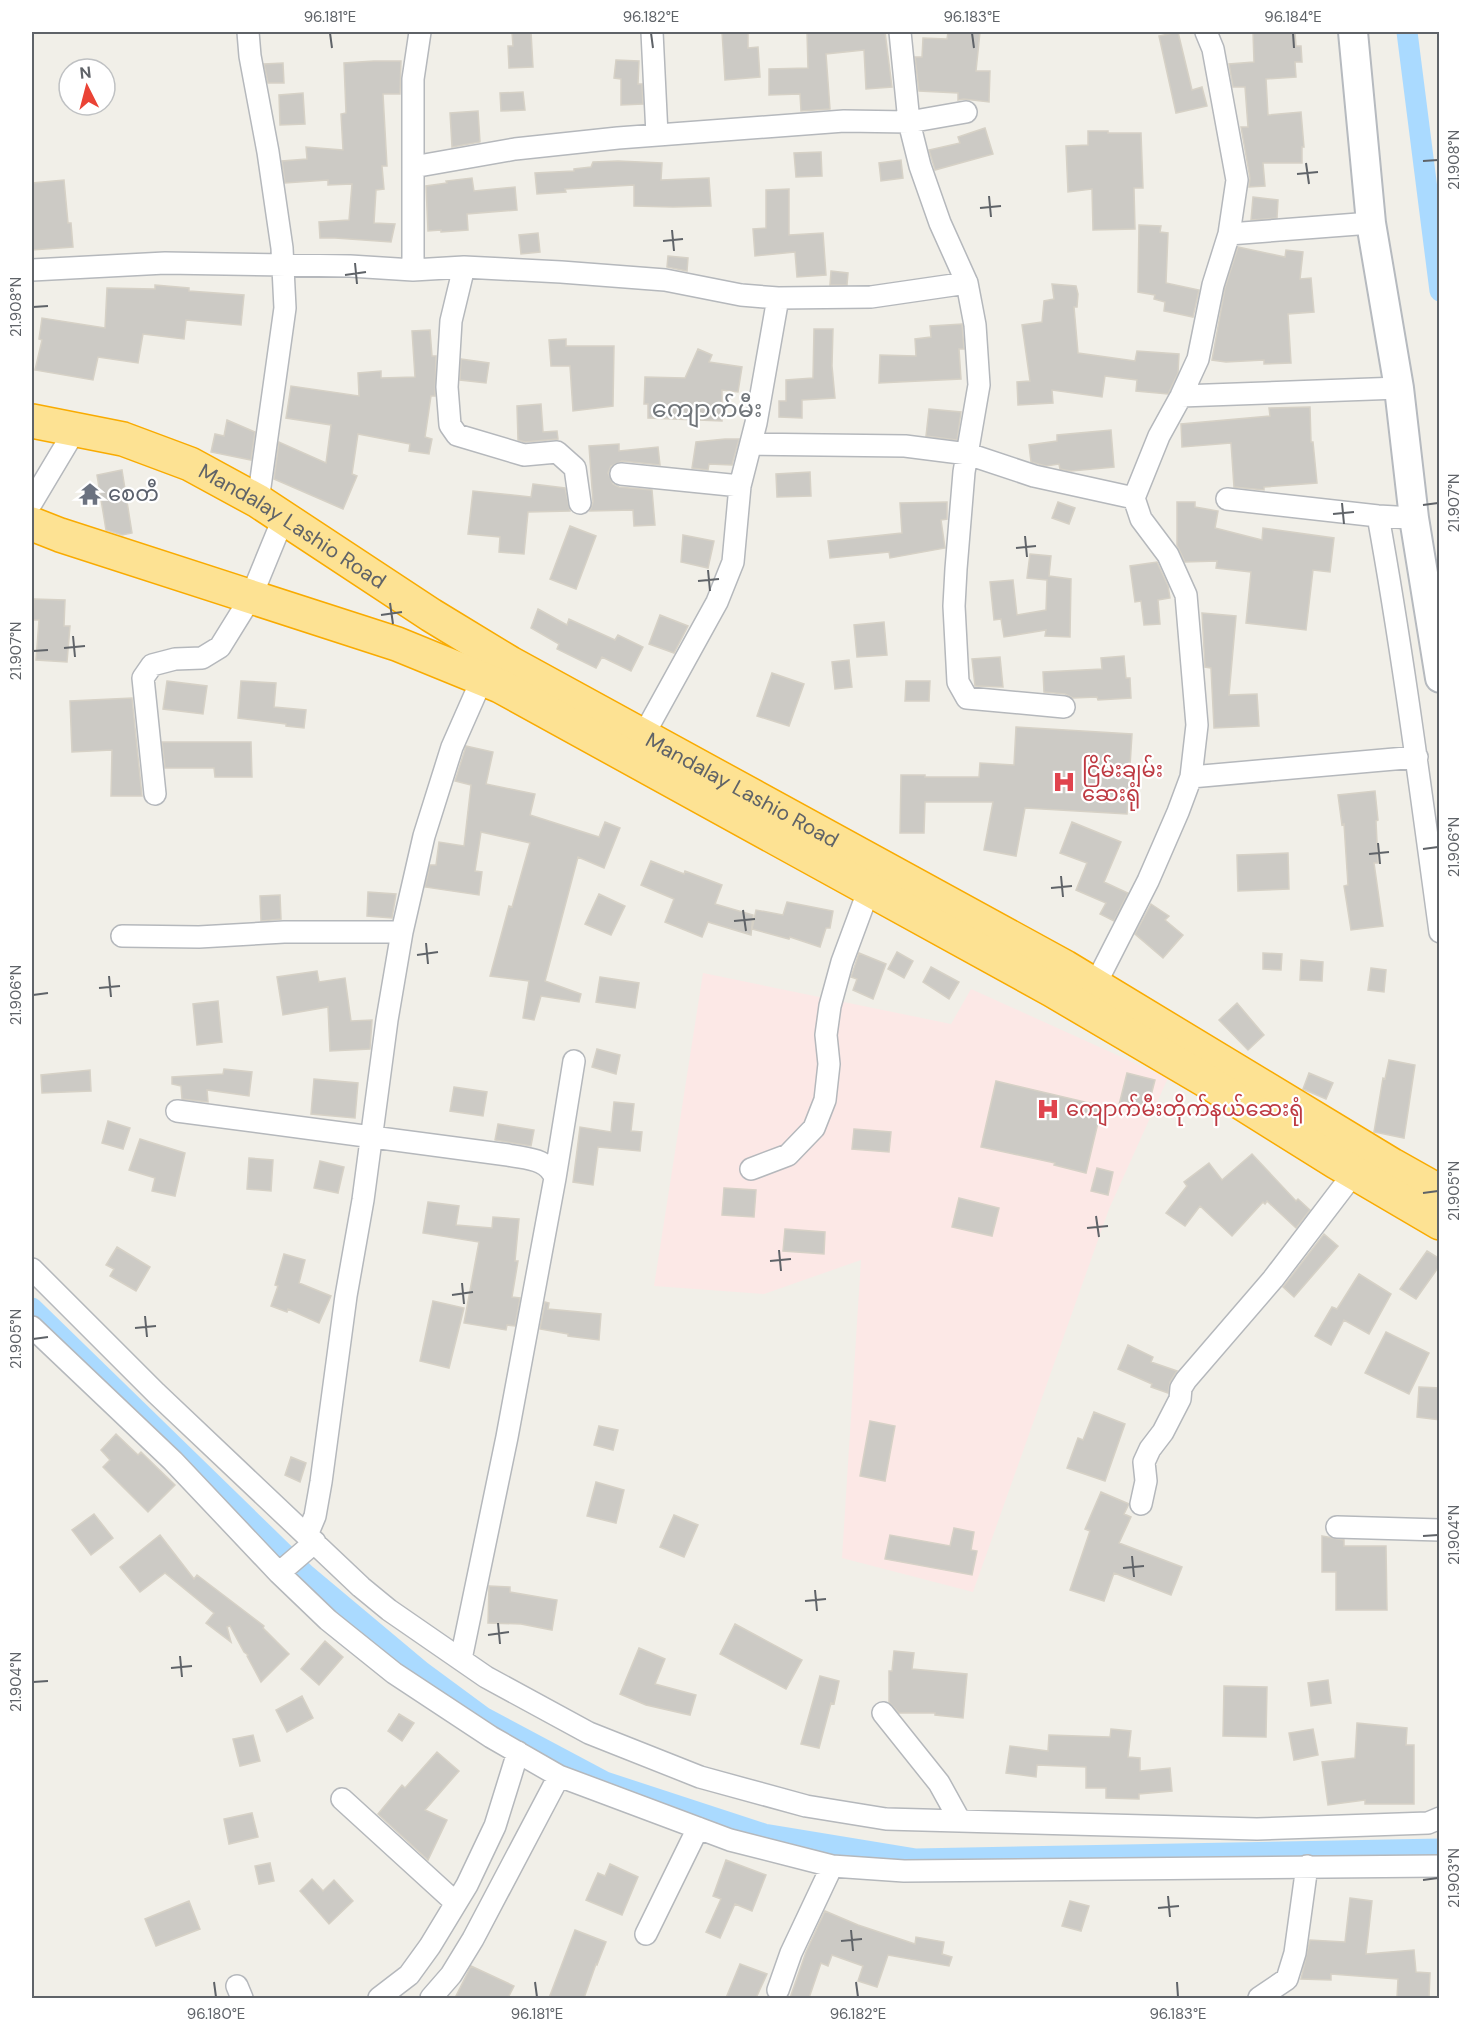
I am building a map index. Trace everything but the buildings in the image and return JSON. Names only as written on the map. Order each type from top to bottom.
[{"type":"highway","name":"Mandalay Lashio Road","points":[[32,422],[123,439],[190,464],[271,510],[490,651],[1065,966],[1440,1192]]},
{"type":"highway","name":"Mandalay Lashio Road","points":[[32,524],[397,644],[500,686],[1052,990],[1205,1080],[1354,1173],[1440,1222]]},
{"type":"street","points":[[155,794],[143,678],[152,665],[175,659],[202,658],[220,646],[251,597],[271,510],[285,308],[283,265],[268,152],[250,56],[248,32]]},
{"type":"street","points":[[413,270],[413,79],[420,32]]},
{"type":"street","points":[[652,32],[657,135]]},
{"type":"street","points":[[900,32],[909,122],[920,166],[940,223],[968,283],[975,325],[980,385],[968,453],[956,569],[954,606],[958,682],[968,698],[1064,707]]},
{"type":"street","points":[[1095,985],[1148,881],[1191,777],[1197,725],[1186,595],[1168,555],[1142,519],[1134,498],[1159,436],[1198,359],[1213,285],[1229,234],[1237,180],[1213,49],[1206,32]]},
{"type":"street","points":[[1353,32],[1371,223],[1399,388],[1414,518],[1440,678]]},
{"type":"street","points":[[413,167],[515,149],[657,135],[844,121],[909,122],[966,112]]},
{"type":"street","points":[[1229,234],[1371,223]]},
{"type":"street","points":[[32,270],[165,263],[413,270],[464,267],[665,280],[741,295],[778,298],[871,297],[968,283]]},
{"type":"street","points":[[464,267],[451,321],[447,387],[450,425],[457,435],[524,455],[557,452],[575,468],[580,503]]},
{"type":"street","points":[[643,736],[717,602],[733,562],[740,486],[751,444],[778,298]]},
{"type":"street","points":[[1181,396],[1399,388]]},
{"type":"street","points":[[32,502],[75,430]]},
{"type":"street","points":[[751,444],[905,446],[968,453],[1034,476],[1134,498]]},
{"type":"street","points":[[621,474],[740,486]]},
{"type":"street","points":[[1227,500],[1414,518]]},
{"type":"street","points":[[1378,516],[1417,757],[1440,932]]},
{"type":"street","points":[[282,1571],[310,1542],[315,1516],[387,1020],[402,932],[423,836],[452,747],[482,679]]},
{"type":"street","points":[[1191,777],[1417,757]]},
{"type":"street","points":[[751,1169],[788,1155],[814,1128],[825,1100],[829,1064],[826,1035],[830,1006],[842,962],[868,889]]},
{"type":"street","points":[[122,936],[402,932]]},
{"type":"street","points":[[461,1659],[507,1437],[555,1178],[574,1061]]},
{"type":"street","points":[[177,1111],[372,1135],[508,1155],[543,1163],[552,1170],[555,1178]]},
{"type":"street","points":[[1141,1504],[1146,1481],[1144,1462],[1150,1449],[1163,1432],[1186,1380],[1273,1279],[1354,1173]]},
{"type":"street","points":[[32,1269],[310,1542],[389,1610],[486,1677],[589,1732],[700,1777],[806,1806],[886,1819],[1257,1829],[1428,1823],[1440,1818]]},
{"type":"street","points":[[32,1327],[172,1461],[282,1571],[327,1620],[394,1672],[491,1737],[560,1776],[729,1840],[832,1866],[904,1871],[1440,1866]]},
{"type":"street","points":[[1337,1527],[1440,1530]]},
{"type":"street","points":[[883,1713],[939,1783],[960,1821]]},
{"type":"street","points":[[379,1998],[409,1975],[430,1946],[467,1885],[495,1826],[518,1752]]},
{"type":"street","points":[[431,1998],[451,1975],[473,1939],[560,1776]]},
{"type":"street","points":[[342,1799],[456,1903]]},
{"type":"street","points":[[646,1934],[698,1828]]},
{"type":"street","points":[[778,1990],[791,1953],[832,1866]]},
{"type":"street","points":[[1259,1998],[1287,1979],[1295,1953],[1307,1866]]},
{"type":"shaded area","points":[[703,973],[951,1024],[971,989],[1168,1078],[1109,1209],[973,1592],[842,1558],[861,1260],[764,1294],[654,1286]]},
{"type":"waterway","points":[[1407,32],[1440,291]]},
{"type":"waterway","points":[[32,1308],[305,1574],[422,1672],[483,1717],[605,1782],[764,1834],[916,1859],[1440,1849]]},
{"type":"place","name":"စေတီ","points":[[90,494]]},
{"type":"place","name":"ငြိမ်းချမ်း ဆေးရုံ","points":[[1064,782]]},
{"type":"place","name":"ကျောက်မီးတိုက်နယ်ဆေးရုံ","points":[[1048,1109]]},
{"type":"district","name":"ကျောက်မီး","points":[[707,409]]}]
